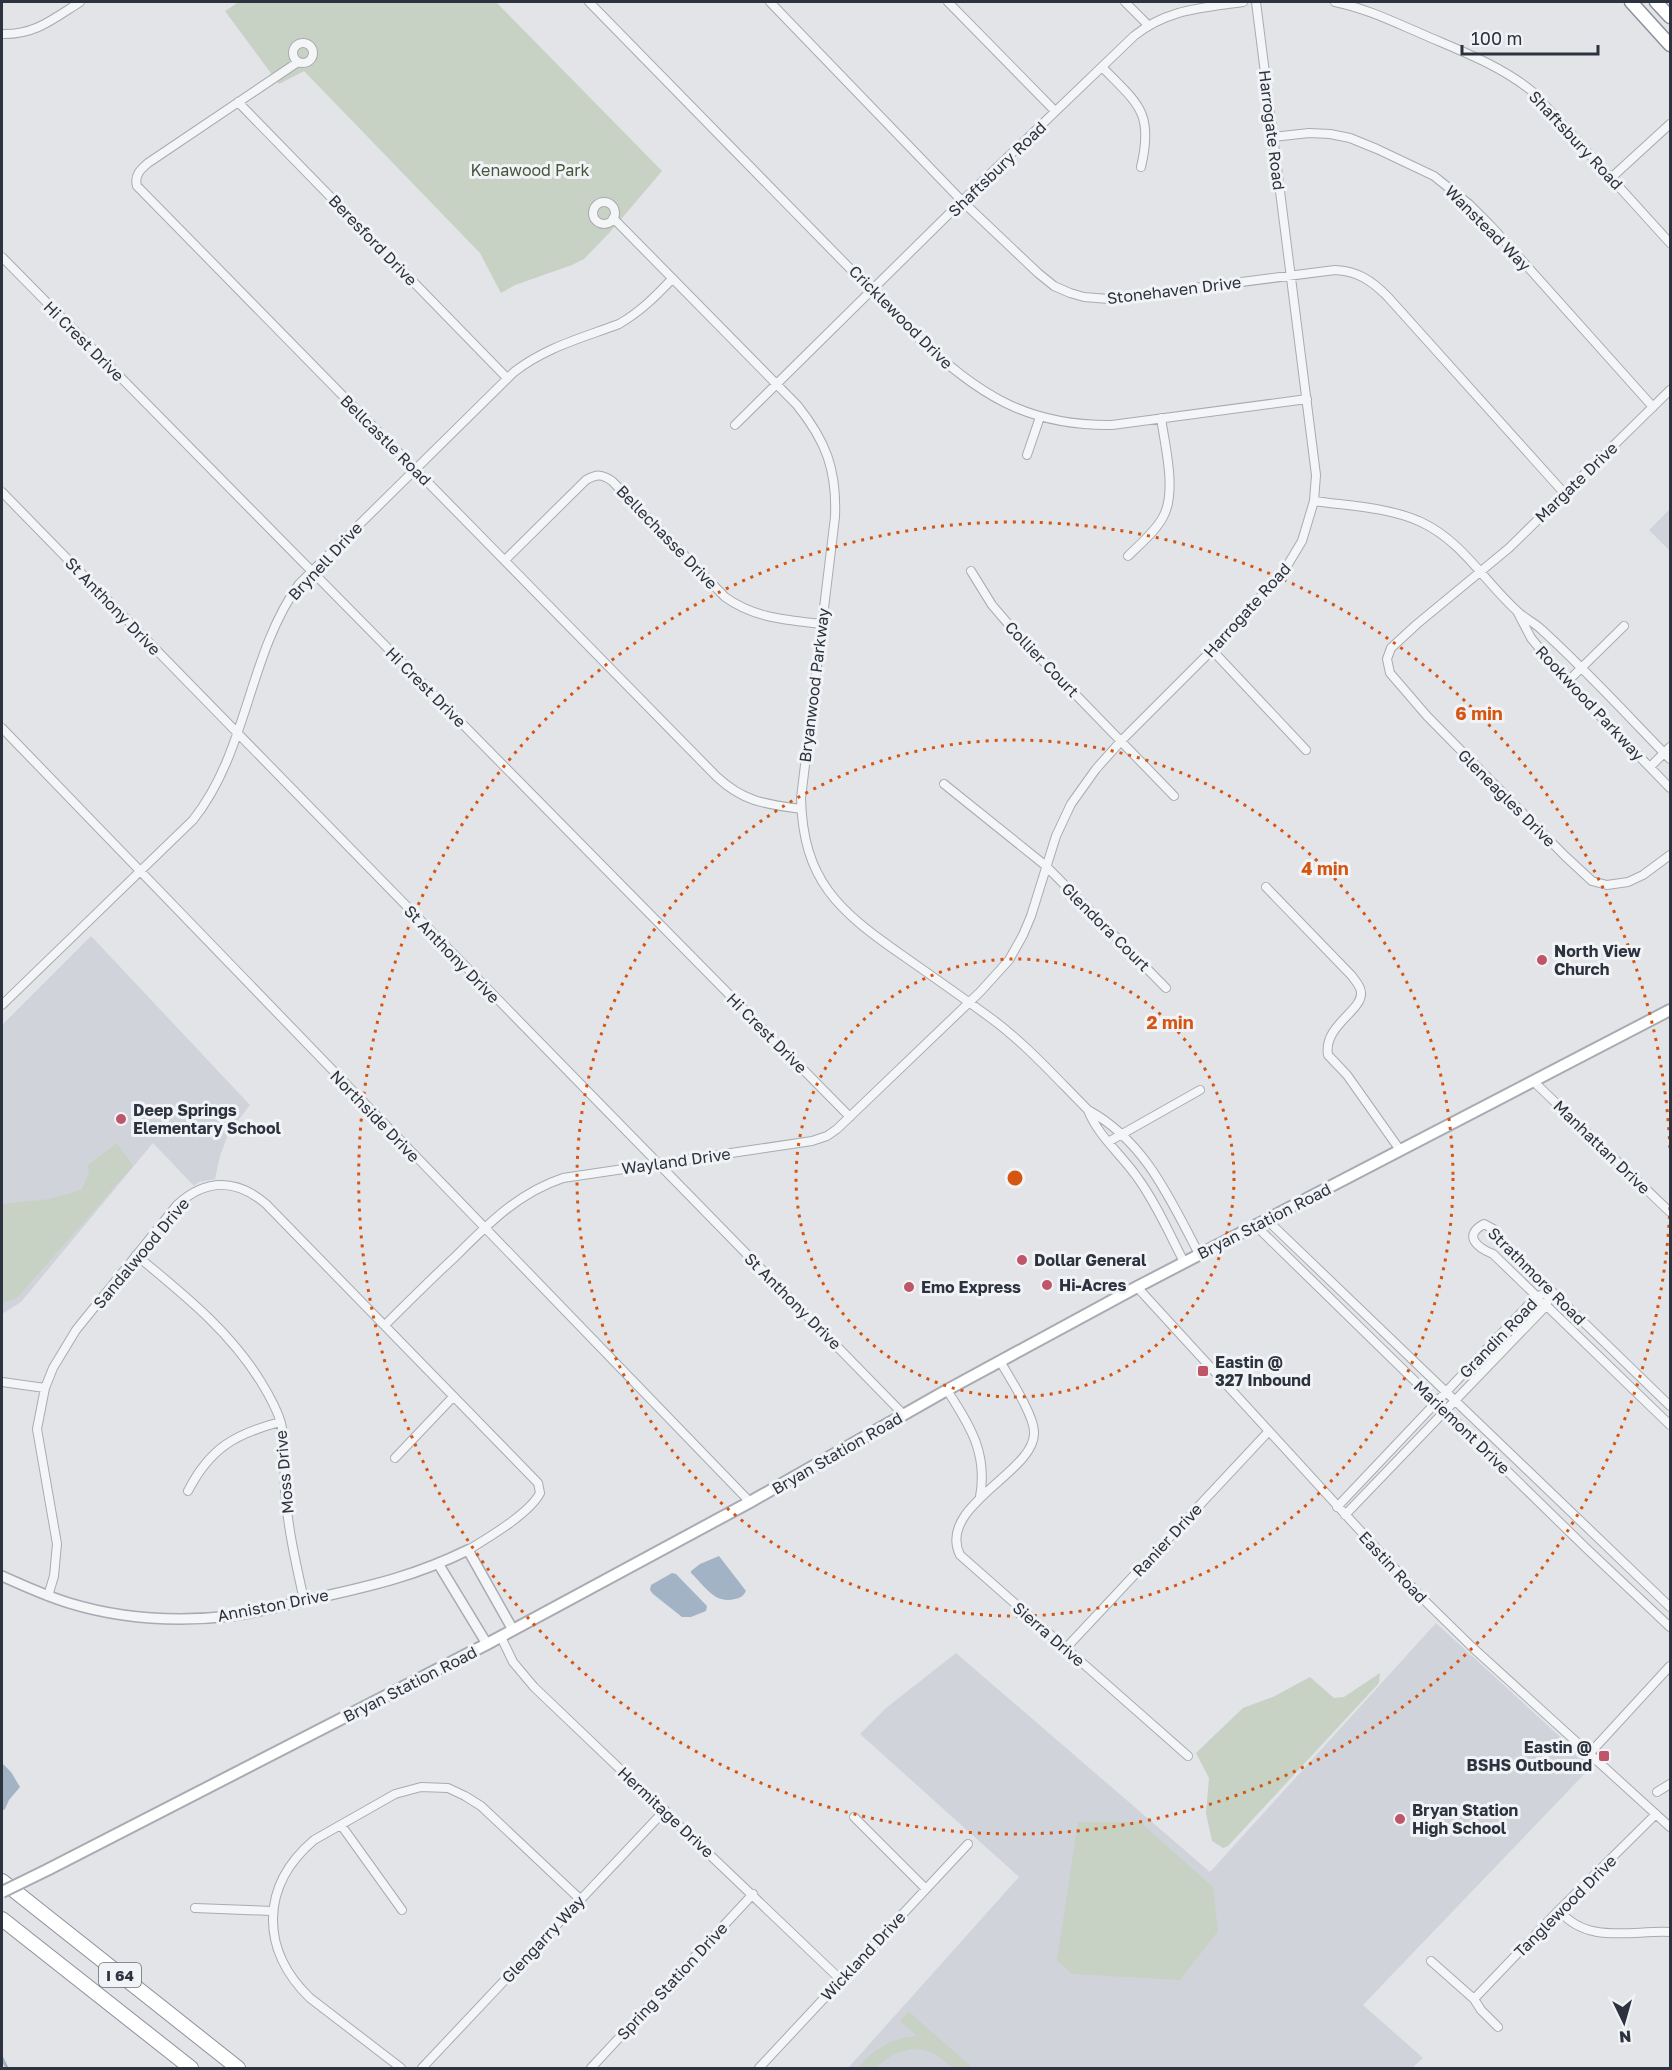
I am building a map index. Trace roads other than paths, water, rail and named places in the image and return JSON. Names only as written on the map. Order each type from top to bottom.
[{"type":"highway","points":[[1631,2],[1671,45]]},
{"type":"highway","points":[[1656,2],[1671,17]]},
{"type":"highway","name":"I 64","points":[[2,1881],[238,2068]]},
{"type":"highway","name":"I 64","points":[[2,1919],[191,2068]]},
{"type":"main road","name":"Bryan Station Road","points":[[2,1892],[501,1637],[1137,1287],[1671,1010]]},
{"type":"street","points":[[2,33],[22,33],[39,28],[80,2]]},
{"type":"street","name":"Cricklewood Drive","points":[[589,2],[917,337],[963,378],[999,401],[1040,417],[1086,425],[1112,425],[1307,399]]},
{"type":"street","name":"Stonehaven Drive","points":[[770,2],[963,201],[1054,286],[1084,297],[1109,299],[1335,270],[1347,270],[1361,275],[1373,282],[1565,494]]},
{"type":"street","points":[[948,2],[1055,111]]},
{"type":"street","points":[[1125,2],[1148,25]]},
{"type":"street","name":"Shaftsbury Road","points":[[735,425],[1055,111],[1148,25],[1178,12],[1243,2]]},
{"type":"street","name":"Harrogate Road","points":[[969,1002],[1001,969],[1016,949],[1031,916],[1056,836],[1071,804],[1089,778],[1121,741],[1212,650],[1284,571],[1302,541],[1314,501],[1316,475],[1256,2]]},
{"type":"street","name":"Shaftsbury Road","points":[[1335,2],[1354,6],[1380,16],[1505,71],[1533,92],[1671,243]]},
{"type":"street","name":"Bellcastle Road","points":[[298,62],[148,163],[137,175],[137,186],[731,790],[744,798],[764,804],[801,809]]},
{"type":"street","points":[[1102,66],[1138,106],[1144,118],[1147,132],[1141,167]]},
{"type":"street","name":"Beresford Drive","points":[[238,102],[507,378]]},
{"type":"street","points":[[1611,178],[1671,124]]},
{"type":"street","name":"Wanstead Way","points":[[1273,137],[1309,133],[1350,138],[1434,176],[1469,204],[1491,226],[1653,407]]},
{"type":"street","name":"Bryanwood Parkway","points":[[613,218],[777,385],[812,424],[822,442],[834,478],[835,517],[801,798],[803,833],[810,857],[821,881],[832,897],[862,927],[1010,1033],[1088,1110],[1123,1134],[1142,1155],[1167,1191],[1199,1254]]},
{"type":"street","name":"Hi Crest Drive","points":[[3,262],[312,571],[849,1117]]},
{"type":"street","name":"Brynell Drive","points":[[2,1005],[193,820],[203,807],[224,770],[274,626],[289,598],[312,571],[507,378],[532,358],[546,351],[630,318],[672,279]]},
{"type":"street","name":"Margate Drive","points":[[1480,571],[1509,548],[1671,390]]},
{"type":"street","points":[[1027,455],[1040,417]]},
{"type":"street","points":[[1128,556],[1162,519],[1168,507],[1170,494],[1161,418]]},
{"type":"street","name":"Bellechasse Drive","points":[[505,560],[586,480],[597,475],[602,476],[612,482],[733,603],[756,614],[772,618],[821,624]]},
{"type":"street","name":"St Anthony Drive","points":[[2,492],[657,1165],[904,1415]]},
{"type":"street","name":"Rookwood Parkway","points":[[1314,501],[1406,516],[1437,531],[1453,543],[1518,612],[1540,628],[1668,753]]},
{"type":"street","name":"Collier Court","points":[[970,571],[980,589],[1003,618],[1174,796]]},
{"type":"street","name":"Gleneagles Drive","points":[[1480,571],[1391,648],[1387,659],[1390,673],[1460,749],[1592,881],[1607,885],[1628,882],[1671,855]]},
{"type":"street","name":"Rookwood Parkway","points":[[1518,612],[1531,638],[1567,682],[1671,788]]},
{"type":"street","points":[[1567,682],[1624,626]]},
{"type":"street","points":[[1212,650],[1306,750]]},
{"type":"street","name":"Northside Drive","points":[[2,728],[750,1502]]},
{"type":"street","points":[[1650,767],[1668,753]]},
{"type":"street","name":"Glendora Court","points":[[944,784],[1046,866],[1166,988]]},
{"type":"street","points":[[1266,887],[1352,976],[1360,989],[1361,994],[1357,1004],[1331,1035],[1328,1055],[1347,1075],[1400,1150]]},
{"type":"street","name":"Wayland Drive","points":[[385,1325],[483,1228],[523,1196],[548,1183],[563,1178],[812,1141],[827,1136],[969,1002]]},
{"type":"street","name":"Manhattan Drive","points":[[1533,1081],[1671,1212]]},
{"type":"street","points":[[1108,1142],[1200,1090]]},
{"type":"street","name":"Bryanwood Parkway","points":[[1088,1110],[1092,1122],[1127,1164],[1152,1200],[1184,1262]]},
{"type":"street","name":"Sandalwood Drive","points":[[48,1596],[54,1576],[57,1544],[37,1429],[45,1388],[67,1343],[136,1255],[185,1197],[206,1187],[234,1186],[247,1190],[266,1204],[538,1483],[540,1492]]},
{"type":"street","name":"Mariemont Drive","points":[[1266,1219],[1671,1607]]},
{"type":"street","name":"Strathmore Road","points":[[1671,1406],[1502,1243],[1495,1230],[1484,1224],[1477,1228],[1474,1241],[1479,1247],[1493,1254],[1671,1425]]},
{"type":"street","name":"Mariemont Drive","points":[[1255,1225],[1586,1548],[1671,1627]]},
{"type":"street","name":"Moss Drive","points":[[136,1255],[204,1312],[228,1337],[266,1389],[274,1404],[280,1422],[284,1454],[289,1525],[304,1600]]},
{"type":"street","name":"Eastin Road","points":[[1137,1287],[1421,1597],[1472,1647],[1671,1827]]},
{"type":"street","name":"Grandin Road","points":[[1337,1507],[1536,1297],[1551,1291]]},
{"type":"street","name":"Grandin Road","points":[[1345,1515],[1546,1306],[1551,1291]]},
{"type":"street","name":"Sierra Drive","points":[[1000,1361],[1031,1419],[1034,1436],[1029,1450],[980,1498],[958,1526],[955,1541],[960,1555],[1188,1756]]},
{"type":"street","points":[[2,1382],[45,1388]]},
{"type":"street","points":[[948,1390],[973,1434],[981,1455],[983,1476],[980,1498]]},
{"type":"street","points":[[394,1458],[453,1397]]},
{"type":"street","points":[[188,1491],[201,1467],[221,1446],[237,1436],[280,1422]]},
{"type":"street","name":"Ranier Drive","points":[[1066,1648],[1269,1431]]},
{"type":"street","name":"Anniston Drive","points":[[2,1576],[48,1596],[99,1611],[170,1619],[231,1616],[381,1584],[439,1565],[468,1550],[516,1517],[531,1505],[540,1492]]},
{"type":"street","points":[[1586,1548],[1597,1537]]},
{"type":"street","points":[[468,1550],[513,1630]]},
{"type":"street","points":[[439,1565],[487,1644]]},
{"type":"street","name":"Hermitage Drive","points":[[501,1637],[513,1662],[527,1679],[841,1980]]},
{"type":"street","points":[[1590,1753],[1671,1666]]},
{"type":"street","points":[[1657,1792],[1671,1784]]},
{"type":"street","points":[[401,2068],[299,1988],[283,1964],[277,1949],[272,1911],[282,1883],[294,1860],[314,1840],[395,1794],[413,1788],[430,1786],[448,1788],[481,1806],[580,1900]]},
{"type":"street","name":"Glengarry Way","points":[[422,2068],[664,1810]]},
{"type":"street","name":"Tanglewood Drive","points":[[1474,1998],[1656,1814]]},
{"type":"street","points":[[854,1817],[926,1888]]},
{"type":"street","points":[[341,1826],[402,1910]]},
{"type":"street","name":"Wickland Drive","points":[[759,2068],[968,1844]]},
{"type":"street","name":"Spring Station Drive","points":[[591,2068],[753,1894]]},
{"type":"street","points":[[195,1908],[272,1911]]},
{"type":"street","points":[[1559,1910],[1575,1926],[1593,1931],[1634,1934],[1671,1932]]},
{"type":"street","points":[[1431,1961],[1474,1998],[1481,2010],[1498,2027]]},
{"type":"water","points":[[719,1556],[746,1591],[740,1597],[728,1600],[716,1597],[691,1573],[700,1564]]},
{"type":"water","points":[[672,1573],[676,1574],[707,1606],[706,1611],[691,1617],[682,1617],[653,1594],[650,1590],[651,1585]]},
{"type":"water","points":[[2,1763],[20,1787],[2,1811]]},
{"type":"waterway","points":[[2,2058],[7,2068]]},
{"type":"place","name":"North View Church","points":[[1542,960]]},
{"type":"place","name":"Deep Springs Elementary School","points":[[121,1119]]},
{"type":"place","name":"Dollar General","points":[[1022,1260]]},
{"type":"place","name":"Hi-Acres","points":[[1047,1285]]},
{"type":"place","name":"Emo Express","points":[[909,1287]]},
{"type":"place","name":"Eastin @ 327 Inbound","points":[[1203,1371]]},
{"type":"place","name":"Eastin @ BSHS Outbound","points":[[1604,1756]]},
{"type":"place","name":"Bryan Station High School","points":[[1400,1819]]},
{"type":"park label","name":"Kenawood Park","points":[[530,170]]}]
